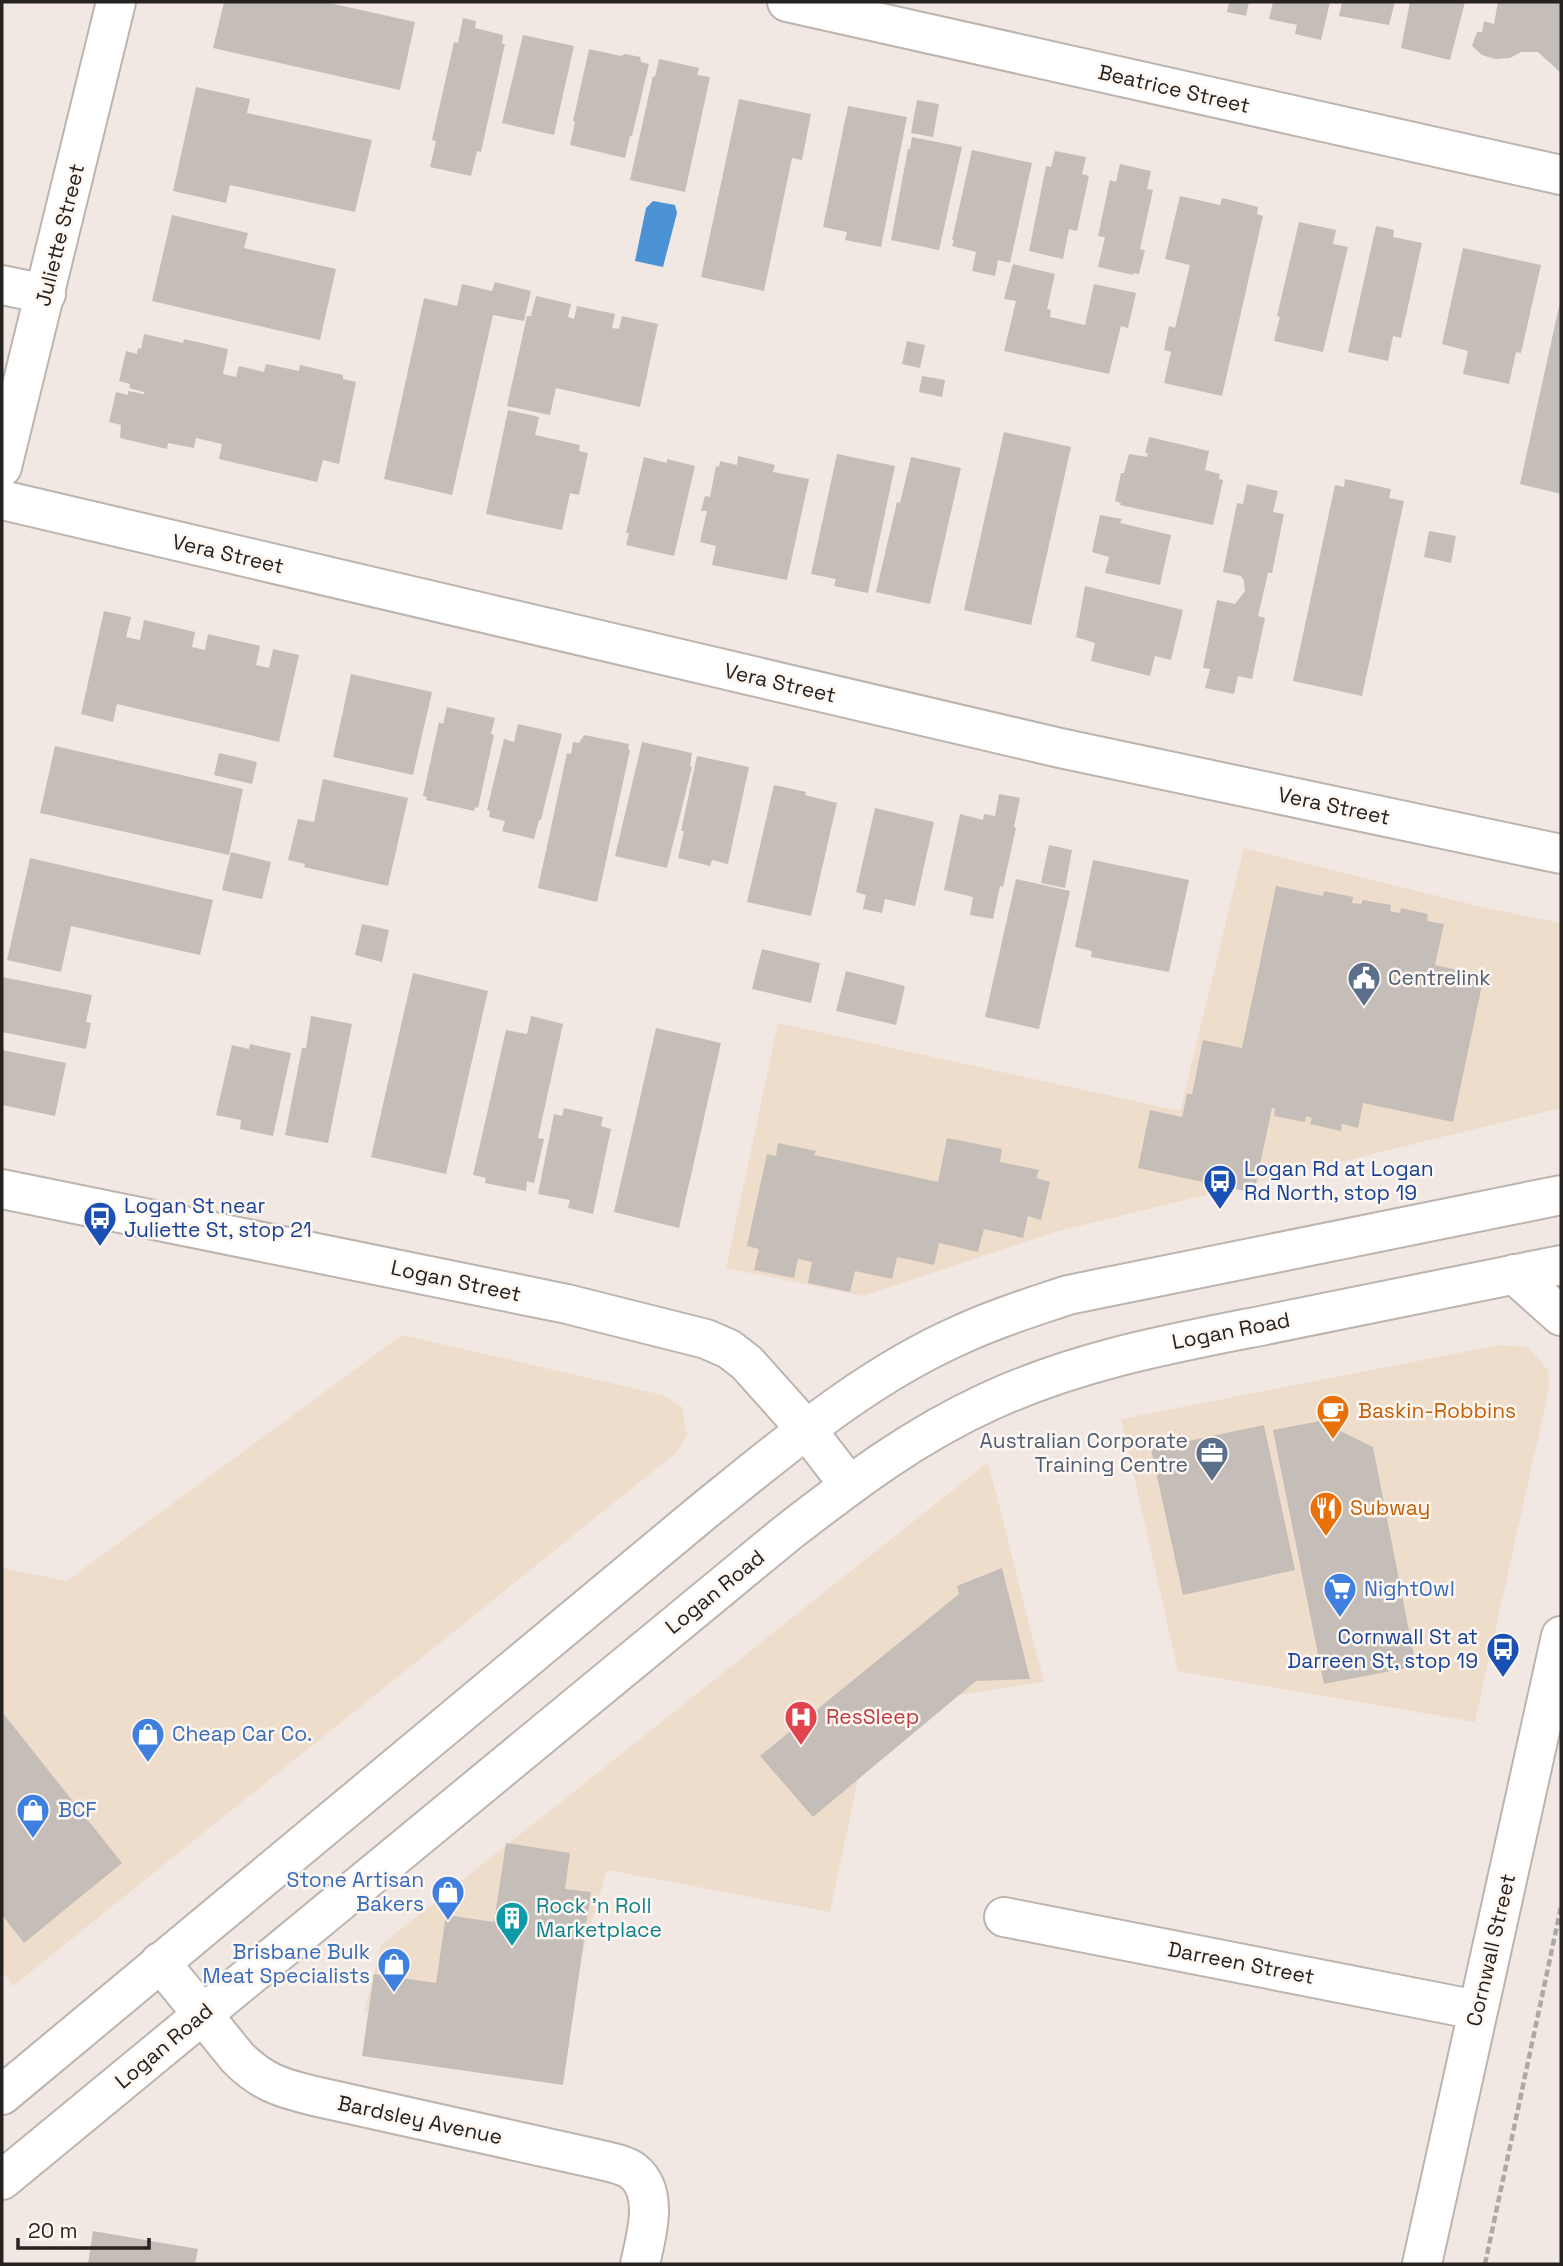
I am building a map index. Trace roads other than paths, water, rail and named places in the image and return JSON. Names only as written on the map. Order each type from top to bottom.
[{"type":"main road","name":"Juliette Street","points":[[2,467],[116,2]]},
{"type":"main road","name":"Beatrice Street","points":[[788,2],[1561,175]]},
{"type":"main road","points":[[2,285],[46,294]]},
{"type":"main road","name":"Vera Street","points":[[2,500],[1060,748],[1561,854]]},
{"type":"main road","name":"Logan Street","points":[[8,1190],[567,1304],[679,1331],[729,1349],[747,1363],[806,1429],[849,1485]]},
{"type":"main road","points":[[2,2095],[806,1429],[868,1385],[948,1340],[1013,1313],[1068,1295],[1561,1195]]},
{"type":"main road","name":"Logan Road","points":[[2,2180],[776,1542],[849,1485],[915,1439],[990,1401],[1081,1366],[1127,1352],[1561,1265]]},
{"type":"main road","points":[[1514,1274],[1561,1317]]},
{"type":"main road","name":"Cornwall Street","points":[[1422,2264],[1561,1636]]},
{"type":"main road","name":"Darreen Street","points":[[1004,1917],[1477,2010]]},
{"type":"main road","name":"Bardsley Avenue","points":[[160,1962],[248,2069],[274,2085],[597,2159],[632,2170],[642,2181],[647,2193],[649,2214],[640,2264]]},
{"type":"water","points":[[653,201],[675,205],[677,213],[663,267],[635,261],[646,208]]},
{"type":"place","name":"Centrelink","points":[[1364,1008]]},
{"type":"place","name":"Logan Rd at Logan Rd North, stop 19","points":[[1220,1211]]},
{"type":"place","name":"Logan St near Juliette St, stop 21","points":[[100,1248]]},
{"type":"place","name":"Baskin-Robbins","points":[[1333,1441]]},
{"type":"place","name":"Australian Corporate Training Centre","points":[[1212,1483]]},
{"type":"place","name":"Subway","points":[[1326,1538]]},
{"type":"place","name":"NightOwl","points":[[1340,1619]]},
{"type":"place","name":"Cornwall St at Darreen St, stop 19","points":[[1503,1679]]},
{"type":"place","name":"ResSleep","points":[[801,1747]]},
{"type":"place","name":"Cheap Car Co.","points":[[148,1764]]},
{"type":"place","name":"BCF","points":[[33,1840]]},
{"type":"place","name":"Stone Artisan Bakers","points":[[448,1922]]},
{"type":"place","name":"Rock 'n Roll Marketplace","points":[[512,1948]]},
{"type":"place","name":"Brisbane Bulk Meat Specialists","points":[[394,1994]]}]
